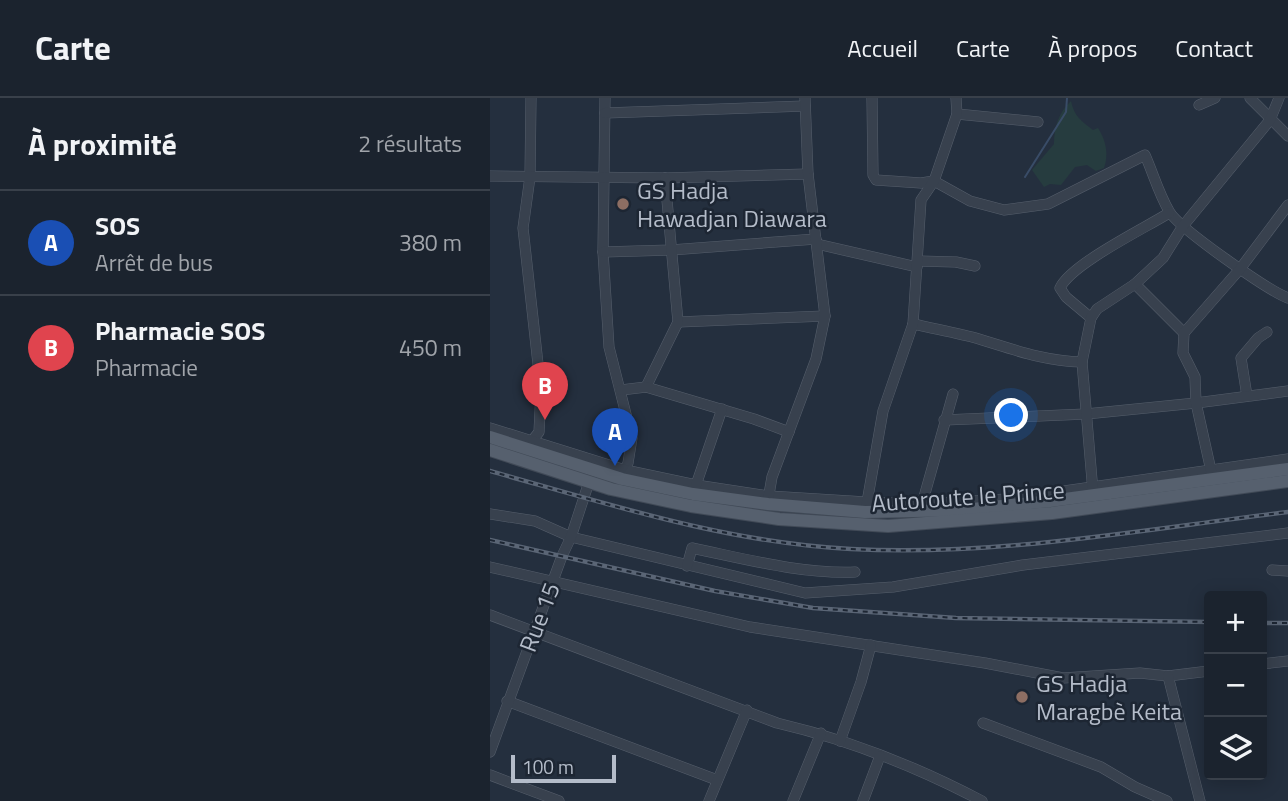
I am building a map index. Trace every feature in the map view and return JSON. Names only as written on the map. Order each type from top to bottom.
[{"type":"main road","name":"Autoroute le Prince","points":[[490,437],[531,446],[693,494],[866,507],[963,510],[1212,474],[1288,469]]},
{"type":"main road","name":"Autoroute le Prince","points":[[490,450],[611,489],[691,506],[779,519],[888,526],[1052,513],[1288,481]]},
{"type":"street","points":[[490,428],[531,446],[539,432],[541,391],[523,228],[530,177],[531,98]]},
{"type":"street","points":[[605,98],[603,252],[609,346],[632,438],[624,474],[768,500],[772,477],[819,351],[825,316],[808,174],[805,102],[605,113]]},
{"type":"street","points":[[872,98],[873,178],[921,183],[934,181],[970,201],[1004,210],[1048,204],[1145,155],[1169,213],[1240,269],[1288,298]]},
{"type":"street","points":[[956,98],[957,114],[934,181],[921,200],[913,324],[883,411],[866,507],[1093,491],[1082,362],[1091,318],[1097,309],[1135,284],[1163,258],[1183,226],[1270,120],[1279,98]]},
{"type":"street","points":[[1199,105],[1215,98]]},
{"type":"street","points":[[1250,98],[1288,136]]},
{"type":"street","points":[[957,114],[1038,122]]},
{"type":"street","points":[[490,176],[665,178],[808,174]]},
{"type":"street","points":[[646,387],[678,322],[665,178]]},
{"type":"street","points":[[1288,205],[1240,269],[1184,333],[1183,353],[1195,377],[1196,404],[1212,474],[1288,459]]},
{"type":"street","points":[[1091,318],[1066,298],[1060,288],[1064,280],[1093,258],[1169,213]]},
{"type":"street","points":[[603,252],[816,242],[918,264],[956,262],[975,266]]},
{"type":"street","points":[[1135,284],[1184,333]]},
{"type":"street","points":[[678,322],[825,316]]},
{"type":"street","points":[[913,324],[1057,361],[1082,362]]},
{"type":"street","points":[[1247,396],[1241,358],[1258,338],[1267,332]]},
{"type":"street","points":[[621,390],[646,387],[789,432]]},
{"type":"street","points":[[944,420],[1086,414],[1196,404],[1288,391]]},
{"type":"street","points":[[922,504],[953,394]]},
{"type":"street","points":[[696,485],[722,409]]},
{"type":"street","name":"Rue 15","points":[[490,752],[589,482]]},
{"type":"street","points":[[490,514],[535,521],[571,537],[805,593],[893,587],[1023,565],[1288,533]]},
{"type":"street","points":[[687,566],[692,548],[789,568],[833,573],[855,572]]},
{"type":"street","points":[[490,567],[750,627],[985,663],[1063,678],[1140,673],[1168,676],[1204,672]]},
{"type":"street","points":[[1272,570],[1288,571]]},
{"type":"street","points":[[490,615],[777,723],[821,733],[954,786],[982,801]]},
{"type":"street","points":[[840,741],[871,645]]},
{"type":"street","points":[[1267,663],[1288,661]]},
{"type":"street","points":[[1168,676],[1200,801]]},
{"type":"street","points":[[508,701],[717,780]]},
{"type":"street","points":[[709,801],[747,710]]},
{"type":"street","points":[[983,723],[1101,767],[1135,787],[1167,801]]},
{"type":"street","points":[[793,801],[821,733]]},
{"type":"street","points":[[863,801],[880,757]]},
{"type":"street","points":[[490,775],[559,801]]},
{"type":"green space","points":[[1071,101],[1079,118],[1093,130],[1098,128],[1101,133],[1105,143],[1106,163],[1104,168],[1096,171],[1087,165],[1075,167],[1061,185],[1050,184],[1044,187],[1032,170],[1054,144],[1058,121]]},
{"type":"waterway","points":[[1025,177],[1066,112],[1067,98]]},
{"type":"railway","points":[[490,471],[624,509],[714,530],[759,539],[851,549],[960,549],[1015,545],[1288,512]]},
{"type":"railway","points":[[490,540],[715,591],[813,608],[956,618],[1204,622]]},
{"type":"railway","points":[[1267,623],[1288,623]]},
{"type":"place","name":"GS Hadja Hawadjan Diawara","points":[[623,204]]},
{"type":"place","name":"Pharmacie SOS","points":[[545,420]]},
{"type":"place","name":"SOS","points":[[615,466]]},
{"type":"place","name":"GS Hadja Maragbè Keita","points":[[1022,697]]}]
